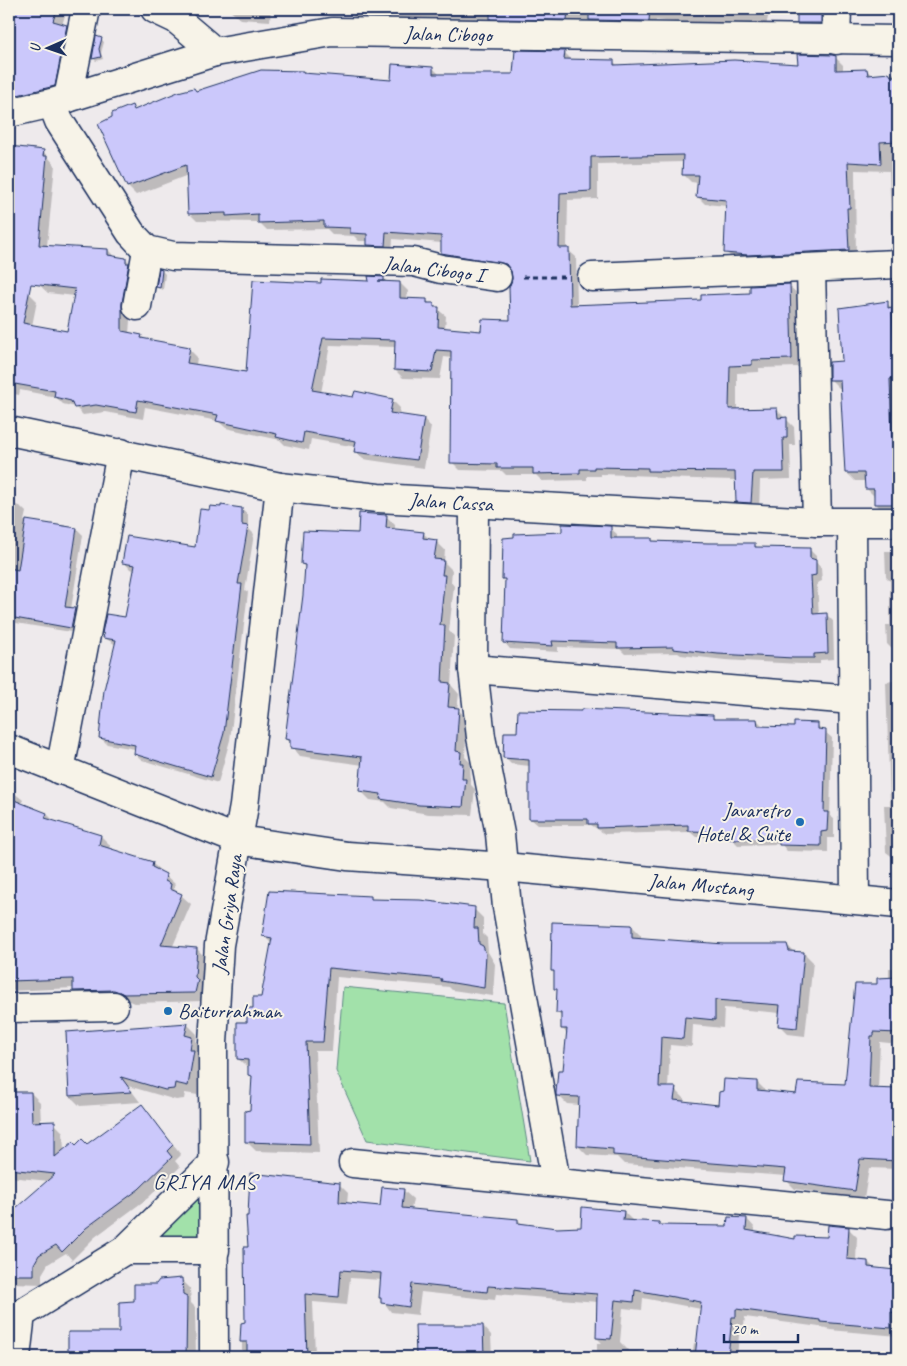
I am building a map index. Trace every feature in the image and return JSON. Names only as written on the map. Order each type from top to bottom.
[{"type":"street","points":[[86,9],[60,100],[59,121],[131,233],[147,250],[137,306]]},
{"type":"street","points":[[155,9],[176,19],[215,52]]},
{"type":"street","points":[[836,40],[837,9]]},
{"type":"street","name":"Jalan Cibogo","points":[[9,113],[60,100],[215,52],[332,20],[836,40],[898,40]]},
{"type":"street","name":"Jalan Cibogo I","points":[[147,250],[173,256],[414,262],[441,269],[497,277]]},
{"type":"street","points":[[592,277],[898,264]]},
{"type":"street","points":[[811,269],[817,522]]},
{"type":"street","name":"Jalan Cassa","points":[[9,431],[280,488],[378,498],[474,504],[817,522],[898,522]]},
{"type":"street","points":[[60,770],[120,453]]},
{"type":"street","name":"Jalan Griya Raya","points":[[214,1357],[215,1162],[213,1043],[218,945],[244,806],[280,488]]},
{"type":"street","points":[[474,504],[473,669],[481,737],[500,834],[507,907],[556,1182]]},
{"type":"street","points":[[852,523],[855,900]]},
{"type":"street","points":[[473,669],[853,700]]},
{"type":"street","name":"Jalan Mustang","points":[[9,749],[238,840],[347,856],[504,867],[898,904]]},
{"type":"street","points":[[9,1008],[114,1006]]},
{"type":"street","points":[[16,1357],[15,1313],[125,1250],[215,1162]]},
{"type":"street","points":[[353,1163],[887,1215]]},
{"type":"street","points":[[125,1250],[215,1250]]},
{"type":"path","name":"Jalan Cibogo I","points":[[497,277],[592,277]]},
{"type":"green space","points":[[343,987],[504,1003],[530,1161],[367,1140],[336,1071]]},
{"type":"green space","points":[[203,1193],[203,1241],[149,1242]]},
{"type":"building","points":[[9,9],[57,9],[53,21],[67,25],[55,86],[9,97]]},
{"type":"building","points":[[490,9],[568,9],[567,20],[490,19]]},
{"type":"building","points":[[589,9],[650,9],[649,21],[589,20]]},
{"type":"building","points":[[797,9],[821,9],[821,23],[797,23]]},
{"type":"building","points":[[96,36],[102,38],[99,49],[101,57],[92,59]]},
{"type":"building","points":[[515,50],[565,51],[564,59],[614,60],[614,65],[734,60],[798,64],[797,54],[832,55],[836,56],[836,70],[867,69],[868,75],[889,73],[891,76],[898,76],[898,141],[880,142],[881,164],[848,162],[850,208],[847,208],[849,250],[748,255],[724,253],[726,200],[696,197],[698,175],[682,175],[683,155],[591,157],[591,191],[560,193],[559,248],[569,248],[570,305],[701,300],[701,295],[750,293],[750,286],[790,284],[792,359],[752,360],[752,365],[730,366],[729,409],[777,408],[778,418],[787,417],[787,438],[783,438],[784,472],[753,472],[751,503],[736,502],[735,472],[648,471],[648,468],[594,467],[594,469],[580,469],[580,473],[533,474],[533,468],[497,468],[497,464],[450,463],[451,351],[436,350],[432,372],[394,370],[395,340],[323,338],[312,390],[353,397],[355,391],[393,399],[390,413],[424,418],[417,460],[354,452],[356,441],[304,432],[302,443],[276,437],[277,434],[216,421],[218,415],[138,400],[136,412],[96,405],[74,408],[71,401],[54,397],[55,391],[9,383],[9,146],[44,150],[43,156],[47,156],[39,245],[108,249],[108,255],[126,258],[126,263],[129,263],[122,303],[122,331],[142,335],[141,338],[190,347],[187,363],[246,372],[253,280],[321,283],[321,279],[369,281],[368,276],[384,277],[384,281],[378,281],[400,282],[400,298],[427,299],[427,303],[434,303],[434,307],[439,307],[438,327],[481,331],[482,319],[510,320],[509,287],[512,279],[511,271],[506,264],[441,253],[441,236],[386,232],[385,246],[367,245],[367,234],[350,233],[350,228],[324,227],[324,221],[258,223],[258,214],[226,216],[226,213],[188,214],[186,165],[127,187],[98,124],[112,117],[112,113],[132,105],[134,110],[178,92],[194,88],[196,91],[261,70],[303,71],[303,73],[391,80],[392,64],[433,67],[433,74],[513,74]],"holes":[[[31,284],[75,289],[67,331],[23,323]]]},
{"type":"building","points":[[159,269],[162,270],[160,288],[156,287]]},
{"type":"building","points":[[888,301],[888,308],[892,307],[895,378],[890,379],[892,437],[898,436],[898,504],[874,504],[874,489],[865,489],[864,473],[845,473],[840,380],[829,380],[829,362],[842,361],[839,308]]},
{"type":"building","points":[[221,505],[242,508],[242,525],[248,526],[238,584],[242,584],[224,733],[211,777],[134,754],[135,745],[99,738],[104,690],[116,640],[103,638],[104,634],[102,633],[106,614],[125,617],[135,565],[122,563],[127,536],[195,547],[200,509],[209,510],[210,506],[221,507]]},
{"type":"building","points":[[359,513],[387,515],[386,528],[424,532],[423,538],[437,540],[434,559],[444,560],[442,575],[445,575],[440,625],[445,625],[442,682],[450,683],[448,707],[459,708],[456,751],[461,752],[460,763],[463,763],[462,779],[466,779],[463,807],[419,805],[380,799],[381,794],[359,791],[362,757],[290,748],[290,740],[285,739],[303,595],[305,565],[301,564],[303,531],[358,533]]},
{"type":"building","points":[[26,520],[77,528],[65,607],[75,608],[71,628],[9,617],[9,568],[18,570]]},
{"type":"building","points":[[562,524],[611,526],[611,538],[652,538],[652,541],[708,543],[755,543],[755,547],[810,548],[810,558],[816,560],[816,575],[811,576],[813,614],[827,613],[828,653],[814,654],[814,658],[793,658],[718,654],[673,649],[673,647],[617,648],[617,643],[552,641],[553,646],[503,643],[505,579],[502,579],[503,538],[514,537],[514,534],[562,532]]},
{"type":"building","points":[[581,709],[713,715],[713,719],[757,719],[758,726],[794,727],[794,722],[818,723],[818,729],[826,730],[824,812],[828,812],[827,831],[821,832],[821,846],[779,845],[779,838],[730,839],[730,834],[725,834],[725,832],[688,831],[688,825],[597,828],[597,824],[588,824],[588,819],[529,819],[529,760],[503,758],[504,732],[517,732],[518,710],[581,711]]},
{"type":"building","points":[[9,798],[47,813],[45,818],[101,835],[99,845],[153,862],[152,867],[166,874],[165,881],[171,884],[170,889],[182,894],[161,945],[197,948],[195,977],[198,980],[195,993],[124,994],[114,990],[73,991],[73,979],[9,981]]},
{"type":"building","points":[[269,891],[371,896],[371,899],[420,900],[475,907],[474,928],[478,928],[479,944],[483,946],[486,954],[484,988],[441,981],[442,979],[329,968],[323,1042],[306,1042],[310,1144],[245,1142],[245,1111],[250,1110],[252,1076],[248,1075],[248,1060],[237,1059],[237,1022],[247,1022],[247,1008],[253,1008],[253,997],[261,997],[272,938],[262,936]]},
{"type":"building","points":[[552,922],[632,925],[632,937],[724,944],[787,944],[789,951],[804,952],[797,1028],[778,1026],[780,1005],[715,1000],[715,1020],[685,1017],[683,1039],[661,1037],[659,1087],[676,1087],[674,1100],[718,1105],[719,1092],[723,1091],[724,1079],[757,1081],[757,1090],[796,1094],[798,1082],[845,1084],[855,984],[877,984],[877,978],[898,977],[898,1033],[874,1032],[874,1036],[871,1036],[869,1088],[898,1089],[898,1161],[860,1159],[855,1191],[784,1181],[786,1169],[613,1155],[613,1149],[577,1146],[579,1097],[556,1096],[558,1070],[563,1070],[567,1029],[561,1029],[561,1013],[556,1013],[557,989],[554,989],[554,971],[551,971]]},
{"type":"building","points":[[188,1023],[185,1035],[192,1037],[190,1050],[194,1050],[188,1086],[175,1083],[174,1089],[165,1090],[121,1077],[132,1092],[69,1096],[66,1032]]},
{"type":"building","points":[[9,1092],[31,1092],[32,1122],[55,1121],[55,1157],[73,1142],[76,1145],[82,1139],[87,1144],[142,1104],[173,1145],[167,1151],[172,1157],[139,1189],[86,1228],[62,1252],[56,1245],[39,1255],[34,1264],[34,1275],[9,1275],[9,1214],[55,1174],[9,1169]]},
{"type":"building","points":[[250,1173],[340,1183],[339,1202],[380,1206],[382,1187],[404,1189],[402,1208],[518,1219],[518,1223],[557,1228],[581,1227],[582,1207],[624,1211],[623,1220],[659,1222],[659,1225],[727,1226],[728,1217],[747,1218],[746,1230],[795,1239],[795,1236],[827,1237],[828,1225],[849,1227],[847,1259],[868,1261],[868,1267],[895,1270],[895,1282],[898,1282],[897,1313],[891,1312],[891,1328],[820,1322],[820,1320],[736,1309],[736,1317],[732,1317],[728,1357],[695,1357],[701,1302],[635,1290],[634,1302],[615,1300],[611,1339],[596,1338],[597,1294],[488,1286],[487,1292],[412,1284],[409,1307],[381,1303],[381,1298],[379,1298],[381,1273],[341,1270],[339,1297],[305,1294],[307,1357],[247,1355],[247,1342],[240,1342],[241,1323],[245,1322],[244,1247],[248,1247],[246,1216],[248,1216]]},
{"type":"building","points":[[182,1278],[183,1295],[187,1297],[186,1357],[68,1357],[68,1332],[119,1332],[119,1302],[134,1301],[134,1284],[156,1284],[159,1280]]},
{"type":"building","points":[[415,1325],[483,1325],[484,1357],[416,1357]]},
{"type":"place","name":"Javaretro Hotel & Suite","points":[[800,822]]},
{"type":"place","name":"Baiturrahman","points":[[168,1011]]},
{"type":"district","name":"GRIYA MAS","points":[[205,1182]]}]
